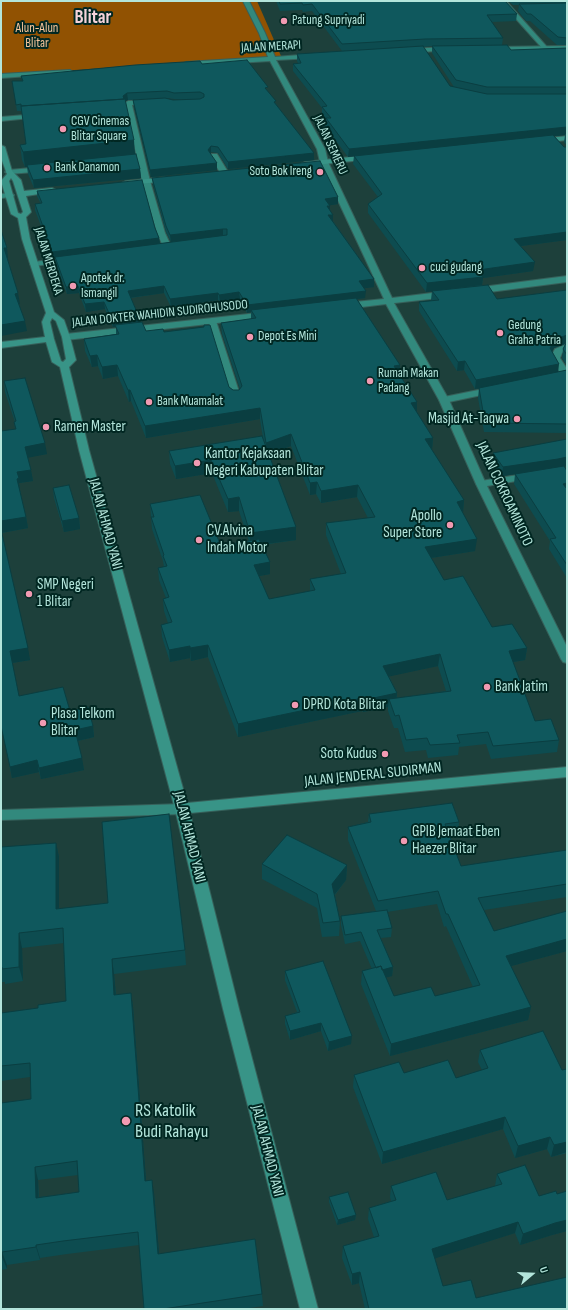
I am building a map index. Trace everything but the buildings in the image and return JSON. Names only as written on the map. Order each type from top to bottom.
[{"type":"main road","name":"JALAN SEMERU","points":[[246,1],[262,33],[272,58],[321,149],[324,162],[389,301]]},
{"type":"main road","points":[[503,1],[545,48]]},
{"type":"main road","points":[[509,9],[517,9]]},
{"type":"main road","points":[[487,49],[567,48]]},
{"type":"main road","points":[[402,51],[453,49]]},
{"type":"main road","points":[[425,50],[431,58]]},
{"type":"main road","name":"JALAN MERAPI","points":[[176,65],[318,56]]},
{"type":"main road","points":[[1,76],[81,71]]},
{"type":"main road","points":[[159,101],[128,102],[126,111],[137,160],[146,181],[161,233],[168,246]]},
{"type":"main road","points":[[1,118],[46,116]]},
{"type":"main road","points":[[531,142],[567,138]]},
{"type":"main road","points":[[555,139],[563,148]]},
{"type":"main road","name":"JALAN MERDEKA","points":[[1,146],[9,173],[17,180],[27,212],[22,217]]},
{"type":"main road","points":[[214,156],[224,172]]},
{"type":"main road","points":[[294,165],[380,156]]},
{"type":"main road","points":[[9,173],[47,168]]},
{"type":"main road","name":"JALAN MERDEKA","points":[[9,173],[5,181],[15,214],[22,217]]},
{"type":"main road","points":[[115,184],[177,178]]},
{"type":"main road","points":[[21,194],[60,190]]},
{"type":"main road","points":[[1,196],[10,195]]},
{"type":"main road","name":"JALAN MERDEKA","points":[[22,217],[34,264],[50,313],[60,320],[66,337]]},
{"type":"main road","points":[[34,264],[81,258]]},
{"type":"main road","points":[[336,307],[567,279]]},
{"type":"main road","name":"JALAN COKROAMINOTO","points":[[389,301],[444,400],[481,484],[567,659]]},
{"type":"main road","name":"JALAN MERDEKA","points":[[50,313],[46,322],[50,339]]},
{"type":"main road","name":"JALAN DOKTER WAHIDIN SUDIROHUSODO","points":[[66,337],[274,314]]},
{"type":"main road","points":[[212,321],[236,398]]},
{"type":"main road","name":"JALAN AHMAD YANI","points":[[64,366],[71,360],[66,337]]},
{"type":"main road","points":[[1,345],[50,339]]},
{"type":"main road","name":"JALAN AHMAD YANI","points":[[50,339],[57,362],[64,366],[84,450],[182,809],[231,1009],[309,1309]]},
{"type":"main road","points":[[564,375],[555,358],[558,351],[567,347]]},
{"type":"main road","points":[[444,400],[506,387]]},
{"type":"main road","points":[[481,484],[538,475]]},
{"type":"main road","name":"JALAN JENDERAL SUDIRMAN","points":[[182,809],[567,772]]},
{"type":"main road","points":[[1,816],[182,809]]},
{"type":"green space","name":"Alun-Alun Blitar","points":[[1,1],[257,1],[281,56],[1,75]]},
{"type":"place","name":"Patung Supriyadi","points":[[284,21]]},
{"type":"place","name":"CGV Cinemas Blitar Square","points":[[63,129]]},
{"type":"place","name":"Bank Danamon","points":[[47,168]]},
{"type":"place","name":"Soto Bok Ireng","points":[[320,172]]},
{"type":"place","name":"cuci gudang","points":[[422,268]]},
{"type":"place","name":"Apotek dr. Ismangil","points":[[73,286]]},
{"type":"place","name":"Gedung Graha Patria","points":[[500,333]]},
{"type":"place","name":"Depot Es Mini","points":[[250,337]]},
{"type":"place","name":"Rumah Makan Padang","points":[[370,381]]},
{"type":"place","name":"Bank Muamalat","points":[[149,402]]},
{"type":"place","name":"Masjid At-Taqwa","points":[[517,419]]},
{"type":"place","name":"Ramen Master","points":[[46,427]]},
{"type":"place","name":"Kantor Kejaksaan Negeri Kabupaten Blitar","points":[[197,463]]},
{"type":"place","name":"Apollo Super Store","points":[[450,525]]},
{"type":"place","name":"CV.Alvina Indah Motor","points":[[199,540]]},
{"type":"place","name":"SMP Negeri 1 Blitar","points":[[29,594]]},
{"type":"place","name":"Bank Jatim","points":[[487,687]]},
{"type":"place","name":"DPRD Kota Blitar","points":[[295,705]]},
{"type":"place","name":"Plasa Telkom Blitar","points":[[43,723]]},
{"type":"place","name":"Soto Kudus","points":[[385,754]]},
{"type":"place","name":"GPIB Jemaat Eben Haezer Blitar","points":[[404,841]]},
{"type":"place","name":"RS Katolik Budi Rahayu","points":[[126,1121]]},
{"type":"district","name":"Blitar","points":[[93,18]]}]
